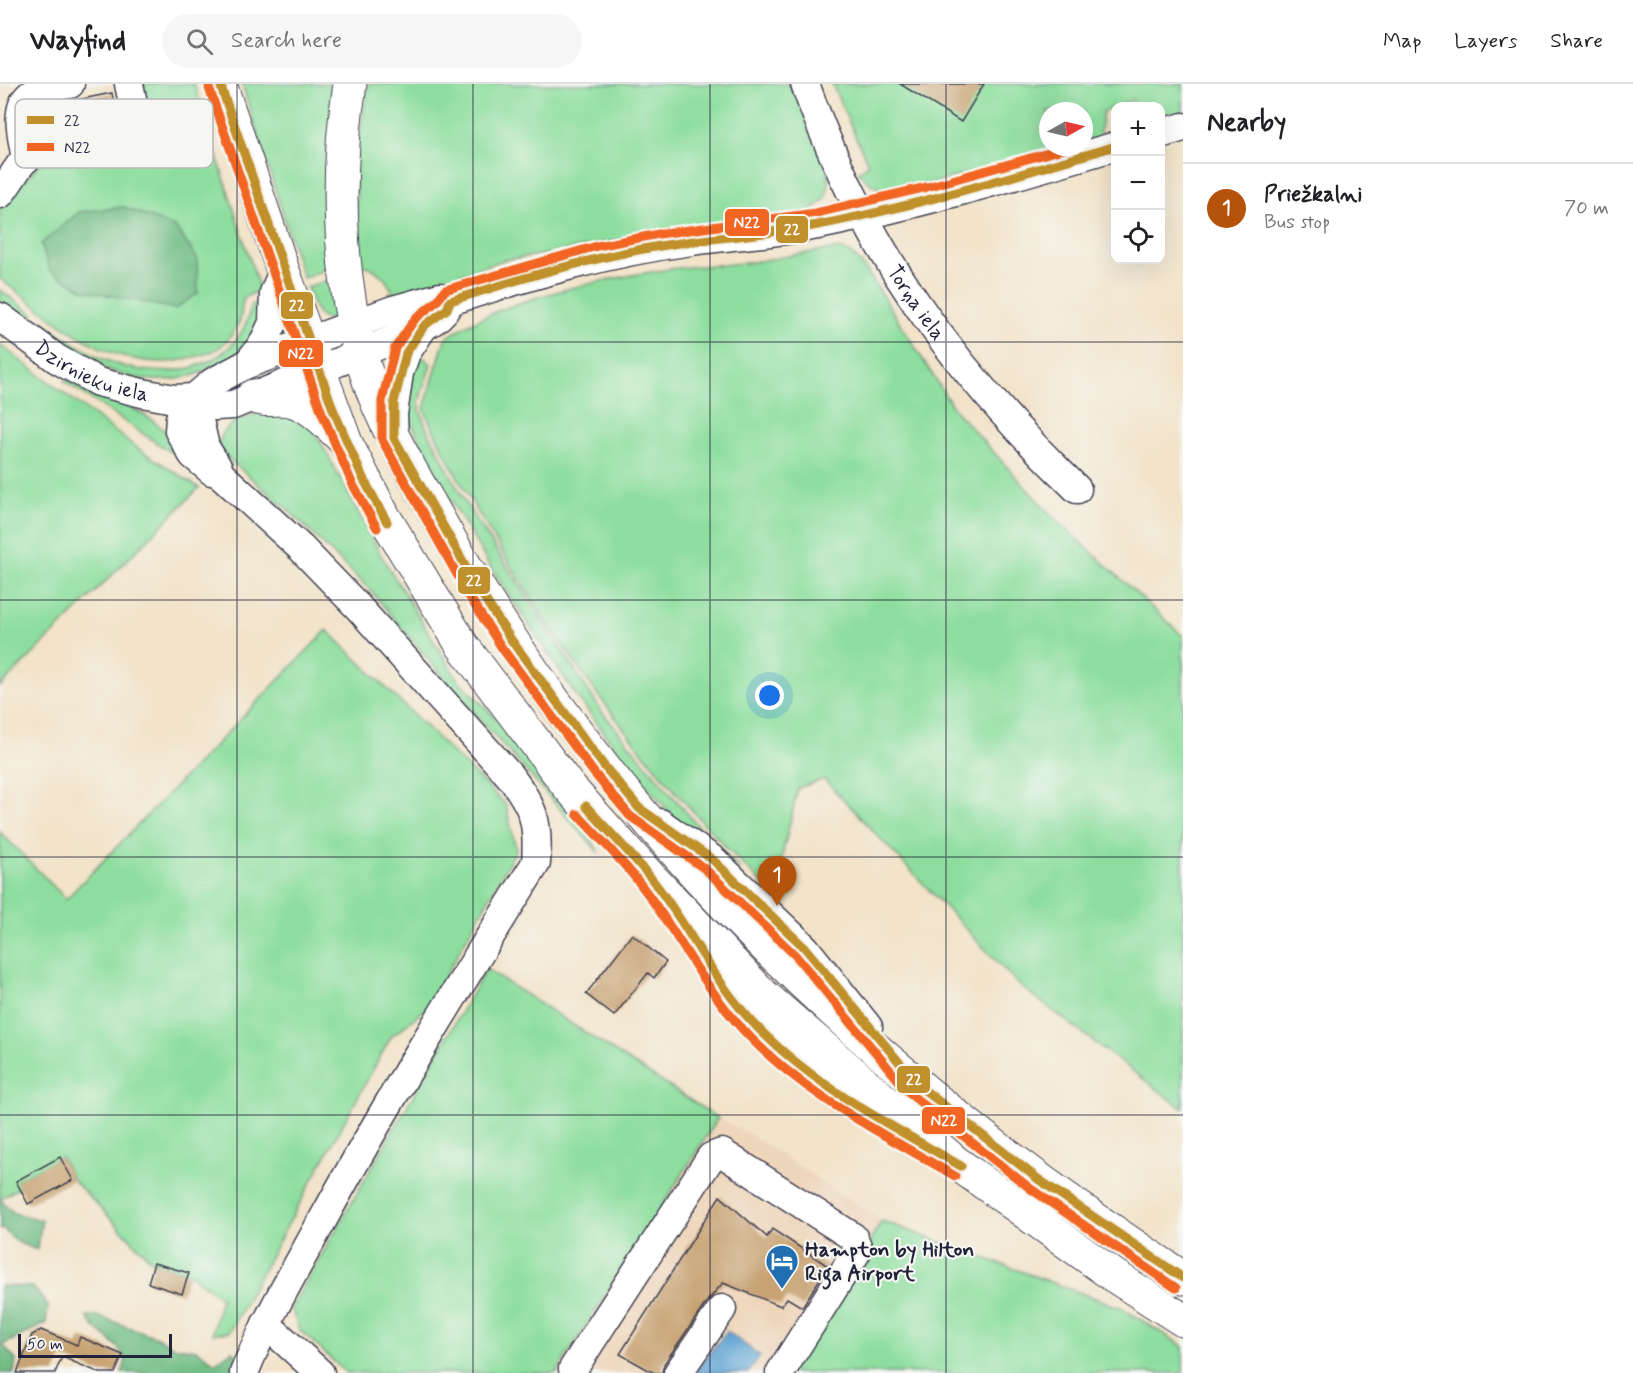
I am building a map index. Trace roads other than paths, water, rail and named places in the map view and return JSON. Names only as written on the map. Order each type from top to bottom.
[{"type":"main road","points":[[220,84],[283,271],[346,443],[383,515],[462,645],[569,788],[763,995],[955,1162],[1113,1275],[1183,1320]]},
{"type":"main road","points":[[350,84],[345,112],[342,203],[346,271],[357,338],[385,421],[484,599],[604,766],[670,848],[787,969],[918,1085],[1038,1179],[1183,1278]]},
{"type":"main road","points":[[253,396],[262,401],[290,400],[300,405],[325,421],[346,443]]},
{"type":"street","points":[[27,99],[33,92],[70,84]]},
{"type":"street","points":[[129,84],[132,99]]},
{"type":"street","name":"Torņa iela","points":[[805,84],[817,117],[862,216],[923,315],[973,381],[1028,427],[1077,489]]},
{"type":"street","points":[[1165,133],[1183,127]]},
{"type":"street","points":[[357,338],[429,299],[440,297],[450,301],[548,269],[611,255],[692,241],[772,233],[862,216],[1111,147]]},
{"type":"street","points":[[0,194],[19,168]]},
{"type":"street","points":[[247,364],[263,344],[273,324],[274,292],[283,271]]},
{"type":"street","points":[[394,438],[393,414],[399,373],[406,353],[424,326],[447,309],[450,301]]},
{"type":"street","name":"Dzirnieku iela","points":[[0,317],[57,359],[98,382],[163,397],[194,398],[216,406],[233,405],[253,396],[313,354]]},
{"type":"street","points":[[357,338],[424,326]]},
{"type":"street","name":"Dzirnieku iela","points":[[194,398],[213,382],[247,364],[313,354],[357,338]]},
{"type":"street","points":[[194,398],[205,447],[216,463],[219,473],[301,549],[358,607],[509,775],[529,800],[536,818],[538,838],[536,863],[423,1044],[266,1324],[244,1373]]},
{"type":"street","points":[[575,1372],[711,1157],[722,1153],[853,1238],[857,1246],[856,1253],[780,1373]]},
{"type":"street","points":[[678,1373],[722,1309]]},
{"type":"street","points":[[266,1324],[320,1373]]},
{"type":"water","points":[[727,1331],[760,1356],[748,1373],[694,1373]]},
{"type":"place","name":"Priežkalni","points":[[777,906]]},
{"type":"place","name":"Hampton by Hilton Riga Airport","points":[[782,1290]]}]
